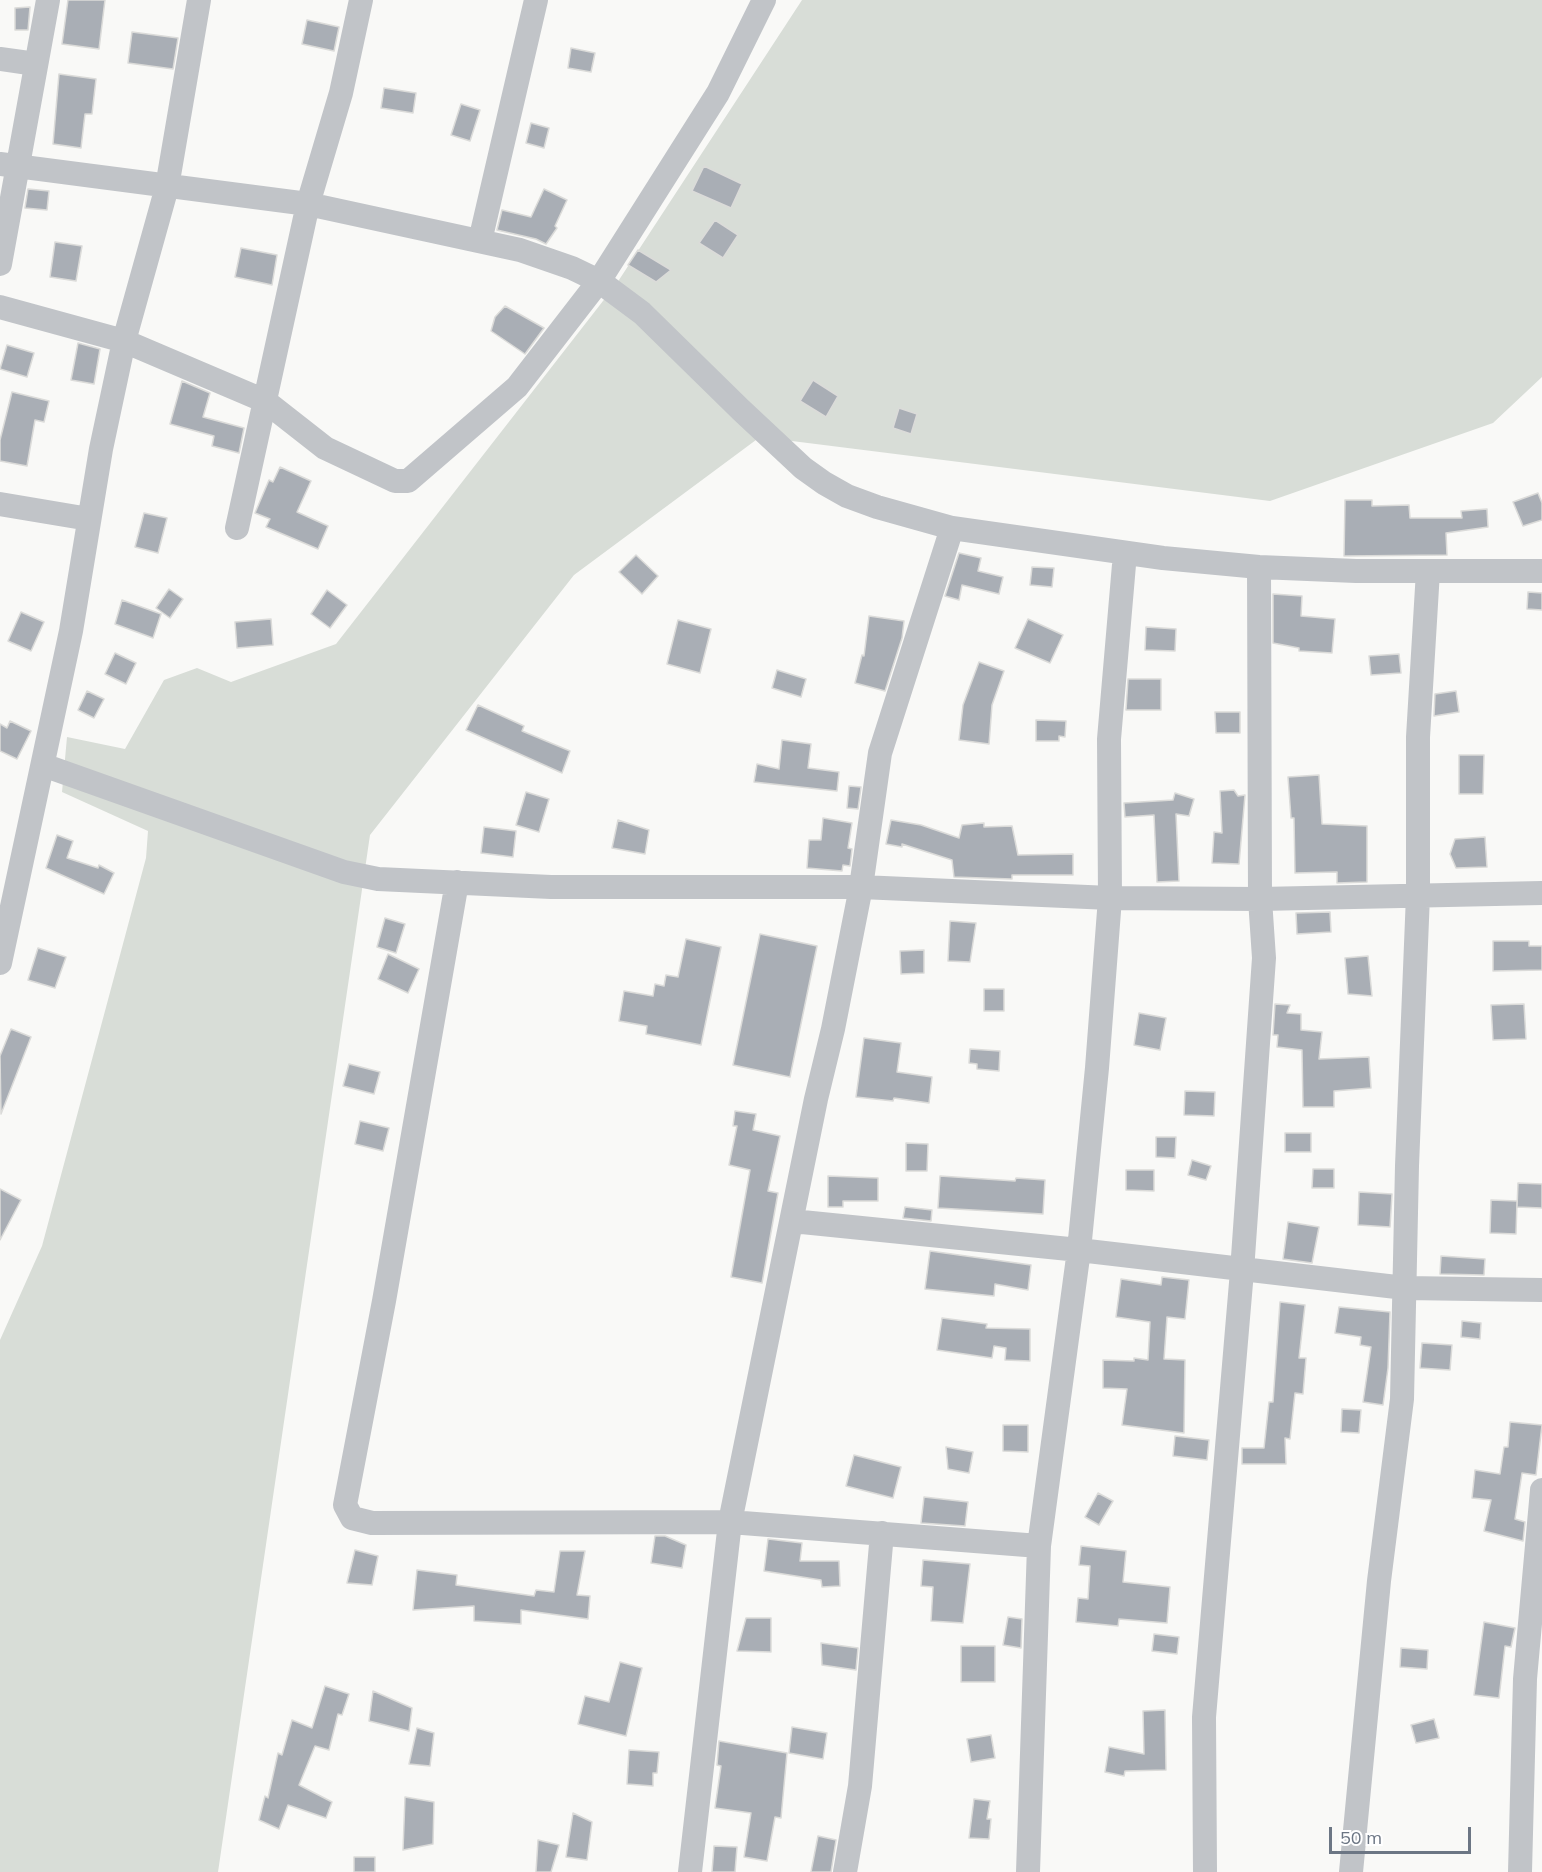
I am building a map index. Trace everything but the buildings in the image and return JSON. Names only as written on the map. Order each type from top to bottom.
[{"type":"street","points":[[0,264],[9,165],[36,64],[48,0]]},
{"type":"street","points":[[0,963],[71,631],[89,519],[124,340],[167,187],[200,0]]},
{"type":"street","points":[[237,528],[308,204],[341,93],[361,0]]},
{"type":"street","points":[[480,241],[536,0]]},
{"type":"street","points":[[0,307],[124,340],[265,401],[325,448],[395,481],[408,481],[517,387],[600,281],[718,93],[764,0]]},
{"type":"street","points":[[0,59],[36,64]]},
{"type":"street","points":[[9,165],[308,204],[520,250],[600,281],[642,313],[756,425],[803,468],[824,483],[847,496],[877,507],[952,528],[1125,553],[1259,567],[1542,571]]},
{"type":"street","points":[[0,504],[89,519]]},
{"type":"street","points":[[690,1872],[730,1522],[861,887],[886,731],[918,639],[952,528]]},
{"type":"street","points":[[1029,1872],[1027,1852],[1039,1546],[1079,1250],[1097,1068],[1110,898],[1109,739],[1125,553]]},
{"type":"street","points":[[1205,1872],[1204,1717],[1242,1271],[1252,1100],[1262,1004],[1264,958],[1260,899],[1259,567]]},
{"type":"street","points":[[1351,1872],[1379,1581],[1402,1399],[1407,1166],[1418,895],[1418,737],[1428,571]]},
{"type":"street","points":[[43,765],[344,872],[378,879],[574,887],[861,887],[1110,898],[1260,899],[1542,893]]},
{"type":"street","points":[[457,882],[386,1289],[345,1505],[352,1518],[372,1523],[730,1522],[1039,1546]]},
{"type":"street","points":[[792,1221],[1079,1250],[1242,1271],[1405,1288],[1542,1290]]},
{"type":"street","points":[[1520,1872],[1525,1679],[1542,1490]]},
{"type":"street","points":[[845,1872],[860,1786],[882,1533]]},
{"type":"shaded area","points":[[802,0],[1542,0],[1542,377],[1493,423],[1270,501],[760,437],[574,575],[370,835],[218,1872],[0,1872],[0,1340],[42,1246],[146,858],[148,831],[62,792],[67,737],[125,749],[164,680],[197,668],[231,682],[336,644],[617,283]]}]
